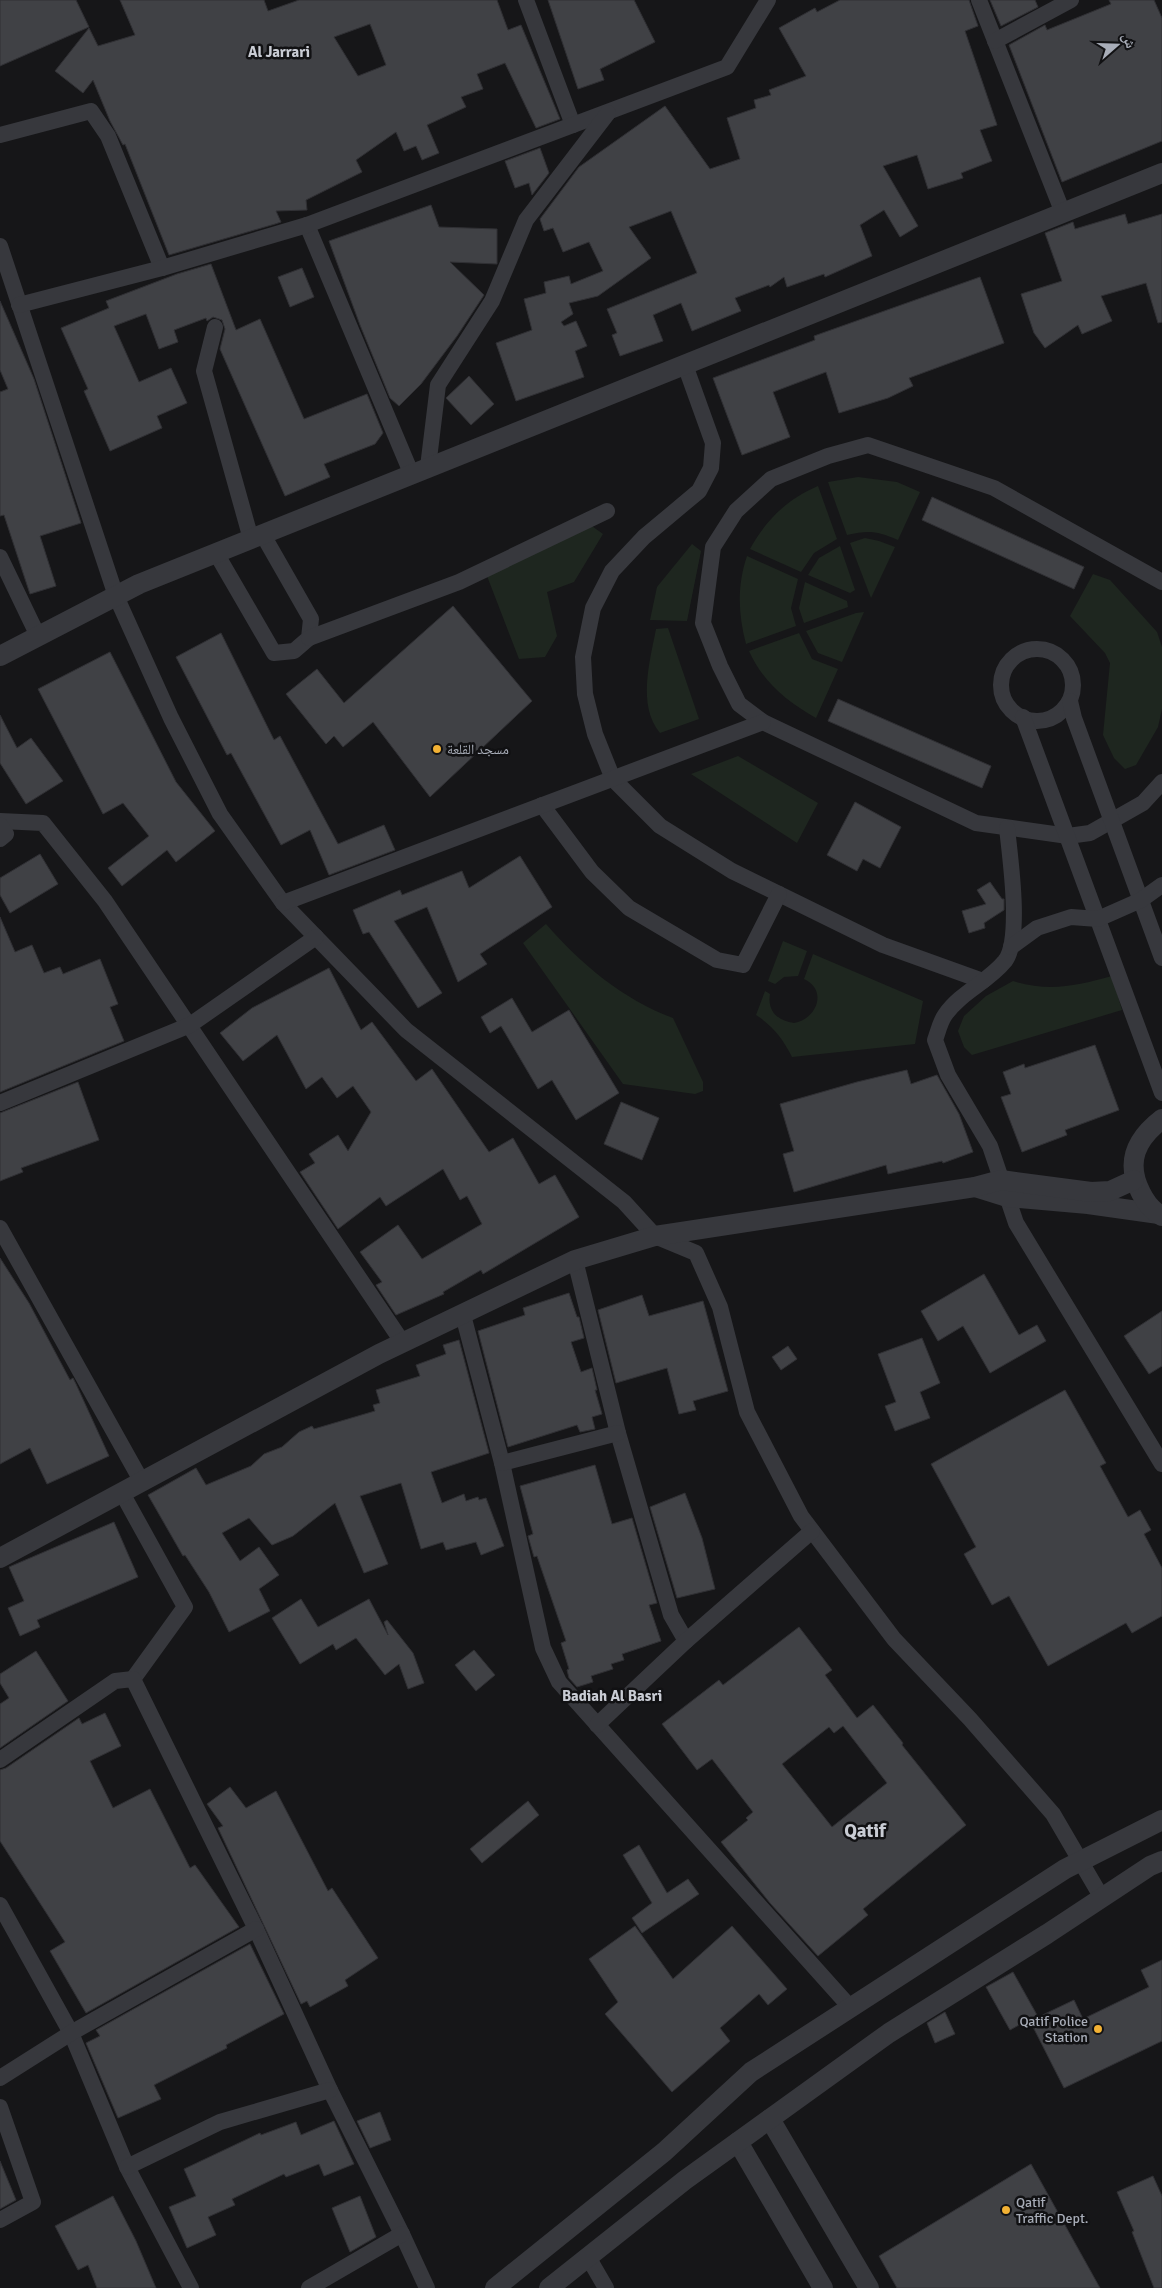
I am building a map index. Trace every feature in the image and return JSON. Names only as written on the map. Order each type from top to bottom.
[{"type":"street","points":[[526,0],[573,125]]},
{"type":"street","points":[[19,305],[162,268],[307,225],[727,68],[768,0]]},
{"type":"street","points":[[980,0],[1063,213]]},
{"type":"street","points":[[995,41],[1071,0]]},
{"type":"street","points":[[0,135],[91,111],[108,136],[162,268]]},
{"type":"street","points":[[420,471],[438,385],[492,301],[526,220],[608,113]]},
{"type":"street","points":[[0,656],[139,584],[1162,173]]},
{"type":"street","points":[[307,225],[420,471]]},
{"type":"street","points":[[0,246],[116,596],[171,718],[220,814],[283,903],[406,1030],[624,1202],[655,1236],[696,1253],[720,1307],[747,1412],[801,1516],[894,1639],[970,1719],[1053,1814],[1102,1898]]},
{"type":"street","points":[[215,327],[204,371],[257,537],[311,619],[309,638]]},
{"type":"street","points":[[685,365],[713,443],[711,468],[699,491],[644,536],[612,571],[594,608],[583,657],[585,694],[595,734],[614,779],[660,826],[732,871],[883,945],[983,981]]},
{"type":"street","points":[[1160,574],[994,488],[868,445],[828,456],[771,479],[736,511],[713,547],[704,623],[720,666],[739,704],[763,722],[976,823],[1068,836],[1090,833],[1143,802],[1162,782]]},
{"type":"street","points":[[216,553],[274,653],[294,651],[309,638],[459,582],[607,511]]},
{"type":"street","points":[[0,557],[38,636]]},
{"type":"street","points":[[1070,701],[1064,710],[1047,721],[1032,722],[1009,710],[1000,688],[1005,666],[1014,656],[1037,649],[1051,652],[1062,659],[1067,665],[1073,683],[1070,701],[1074,718],[1162,958]]},
{"type":"street","points":[[1023,717],[1162,1093]]},
{"type":"street","points":[[283,903],[763,722]]},
{"type":"street","points":[[542,805],[592,872],[629,908],[717,960],[743,965],[780,894]]},
{"type":"street","points":[[0,839],[6,834],[0,823],[43,823],[105,901],[403,1343]]},
{"type":"street","points":[[1007,828],[1014,908],[1011,947],[1006,960],[983,981],[962,996],[944,1016],[935,1040],[948,1075],[990,1146],[1016,1224],[1162,1464]]},
{"type":"street","points":[[1011,947],[1037,928],[1071,917],[1098,919],[1140,900],[1162,885]]},
{"type":"street","points":[[0,1103],[190,1025],[316,937]]},
{"type":"street","points":[[1160,1215],[1146,1204],[1134,1180],[1133,1164],[1137,1146],[1148,1130],[1162,1119]]},
{"type":"street","points":[[0,1558],[403,1343],[574,1260],[655,1236],[976,1187],[1091,1192],[1110,1191],[1134,1180]]},
{"type":"street","points":[[1004,1189],[1160,1215]]},
{"type":"street","points":[[0,1228],[142,1482]]},
{"type":"street","points":[[574,1260],[618,1433],[671,1615],[686,1641]]},
{"type":"street","points":[[463,1315],[502,1463],[543,1648],[559,1682],[850,2007]]},
{"type":"street","points":[[502,1463],[618,1433]]},
{"type":"street","points":[[122,1493],[185,1607],[133,1679]]},
{"type":"street","points":[[597,1725],[686,1641],[812,1531]]},
{"type":"street","points":[[0,1760],[115,1680],[133,1679]]},
{"type":"street","points":[[133,1679],[256,1929],[330,2090],[427,2288]]},
{"type":"street","points":[[495,2288],[664,2152],[751,2072],[1065,1869],[1162,1820]]},
{"type":"street","points":[[549,2288],[685,2180],[890,2033],[1162,1860]]},
{"type":"street","points":[[0,1905],[71,2033],[127,2167],[191,2288]]},
{"type":"street","points":[[0,2078],[71,2033],[256,1929]]},
{"type":"street","points":[[127,2167],[220,2122],[330,2090]]},
{"type":"street","points":[[0,2107],[33,2202],[0,2220]]},
{"type":"street","points":[[770,2119],[869,2288]]},
{"type":"street","points":[[738,2142],[823,2288]]},
{"type":"street","points":[[309,2288],[402,2234]]},
{"type":"street","points":[[588,2257],[606,2288]]},
{"type":"shaded area","points":[[858,477],[897,482],[920,492],[898,540],[873,532],[847,535],[828,482]]},
{"type":"shaded area","points":[[818,486],[837,539],[814,553],[801,572],[750,549],[756,538],[778,512],[797,497]]},
{"type":"shaded area","points":[[589,524],[603,534],[574,582],[547,592],[557,636],[545,657],[519,659],[487,576]]},
{"type":"shaded area","points":[[865,538],[895,547],[871,598],[850,543]]},
{"type":"shaded area","points":[[692,544],[701,551],[687,621],[650,620],[657,587]]},
{"type":"shaded area","points":[[840,546],[855,590],[850,593],[808,575],[819,558]]},
{"type":"shaded area","points":[[747,556],[798,579],[791,608],[796,626],[746,644],[741,621],[740,589]]},
{"type":"shaded area","points":[[1093,574],[1110,580],[1157,632],[1162,647],[1162,709],[1158,727],[1136,765],[1125,769],[1114,758],[1103,735],[1110,663],[1105,653],[1070,616]]},
{"type":"shaded area","points":[[805,582],[847,601],[848,607],[804,623],[799,608]]},
{"type":"shaded area","points":[[864,612],[842,662],[818,653],[806,631],[856,613]]},
{"type":"shaded area","points":[[668,628],[699,719],[660,733],[653,722],[649,709],[647,682],[656,629]]},
{"type":"shaded area","points":[[799,633],[812,659],[838,669],[816,718],[776,690],[761,672],[749,651]]},
{"type":"shaded area","points":[[738,756],[818,803],[797,843],[691,774]]},
{"type":"shaded area","points":[[546,924],[573,953],[604,979],[637,1001],[673,1018],[703,1082],[703,1091],[695,1094],[623,1084],[523,943]]},
{"type":"shaded area","points":[[783,941],[807,951],[798,976],[784,977],[775,984],[768,981]]},
{"type":"shaded area","points":[[813,954],[923,1001],[915,1044],[792,1057],[777,1033],[756,1015],[765,991],[770,994],[772,1010],[783,1020],[794,1023],[809,1016],[817,1004],[817,997],[816,990],[804,979]]},
{"type":"shaded area","points":[[1112,976],[1122,1010],[972,1055],[964,1047],[958,1031],[964,1016],[986,996],[1013,981],[1051,987],[1086,983]]},
{"type":"building","points":[[0,0],[76,0],[89,27],[0,66]]},
{"type":"building","points":[[120,0],[264,0],[268,11],[299,0],[497,0],[508,30],[521,25],[560,119],[536,128],[505,63],[477,74],[483,89],[461,97],[466,107],[427,125],[439,153],[422,160],[416,146],[404,151],[396,132],[356,160],[362,172],[306,200],[307,210],[276,211],[281,222],[169,255],[125,144],[123,145],[110,121],[93,80],[83,93],[55,71],[89,28],[98,46],[135,35]],"holes":[[[370,24],[386,65],[358,76],[334,37]]]},
{"type":"building","points":[[548,0],[634,0],[655,42],[600,69],[604,80],[578,89]]},
{"type":"building","points":[[840,0],[969,0],[978,26],[965,31],[997,125],[980,130],[992,161],[961,173],[963,178],[928,189],[917,155],[883,166],[918,226],[900,237],[884,210],[860,225],[872,256],[825,277],[824,274],[787,287],[784,277],[770,287],[769,285],[735,298],[741,311],[692,331],[681,303],[653,315],[663,341],[620,356],[612,335],[617,333],[607,309],[697,273],[671,211],[629,227],[651,258],[598,296],[569,303],[573,314],[561,322],[564,326],[576,321],[587,346],[575,351],[584,377],[516,401],[496,343],[532,330],[524,299],[546,293],[544,282],[569,276],[571,284],[603,271],[589,242],[563,252],[553,228],[544,231],[540,219],[579,167],[665,106],[710,169],[740,159],[727,118],[756,108],[754,100],[771,95],[769,90],[806,76],[779,28],[815,8],[817,12]]},
{"type":"building","points":[[990,0],[1035,0],[1038,7],[1001,26]]},
{"type":"building","points":[[1109,0],[1154,0],[1162,18],[1162,141],[1062,182],[1009,45],[1045,25],[1047,30],[1111,4]]},
{"type":"building","points":[[540,148],[549,173],[532,195],[529,183],[515,188],[505,161]]},
{"type":"building","points":[[431,205],[439,227],[497,229],[497,264],[450,262],[484,295],[457,336],[421,384],[399,406],[390,398],[360,325],[329,241]]},
{"type":"building","points":[[1125,214],[1128,224],[1162,214],[1162,322],[1158,323],[1146,283],[1101,296],[1112,321],[1082,334],[1078,325],[1045,348],[1034,333],[1021,294],[1062,281],[1045,233],[1073,222],[1075,229]]},
{"type":"building","points":[[211,264],[236,330],[260,319],[304,419],[367,394],[383,433],[375,444],[324,464],[330,477],[285,496],[220,349],[225,329],[222,320],[213,317],[207,321],[206,318],[174,330],[178,342],[159,349],[146,314],[114,326],[139,382],[171,368],[187,403],[157,416],[162,428],[110,451],[84,391],[88,389],[61,328],[109,308],[106,301],[177,274]]},
{"type":"building","points":[[302,268],[314,297],[290,307],[278,277]]},
{"type":"building","points":[[980,277],[1004,343],[909,378],[913,386],[888,398],[839,413],[826,372],[773,392],[790,437],[742,455],[713,378],[815,340],[814,336]]},
{"type":"building","points":[[0,301],[34,379],[81,523],[40,536],[56,586],[30,594],[4,515],[0,516],[0,392],[8,389],[0,370]]},
{"type":"building","points":[[469,376],[494,404],[471,425],[446,398]]},
{"type":"building","points":[[932,497],[1084,567],[1074,589],[922,520]]},
{"type":"building","name":"مسجد القلعة","points":[[453,606],[532,701],[430,797],[373,722],[343,747],[334,736],[326,744],[286,694],[317,669],[344,703]]},
{"type":"building","points":[[221,633],[274,740],[280,736],[338,844],[384,825],[395,850],[329,875],[310,830],[281,845],[231,753],[227,755],[176,657]]},
{"type":"building","points":[[110,652],[176,782],[215,831],[176,862],[167,850],[122,886],[108,868],[149,836],[123,803],[103,814],[38,689]]},
{"type":"building","points":[[838,699],[991,766],[982,788],[828,721]]},
{"type":"building","points":[[0,715],[17,748],[31,738],[63,781],[26,804],[0,763]]},
{"type":"building","points":[[855,802],[901,827],[880,868],[863,859],[857,871],[827,855]]},
{"type":"building","points":[[40,854],[58,884],[10,913],[0,895],[0,878]]},
{"type":"building","points":[[520,856],[552,907],[480,954],[487,964],[458,982],[427,907],[394,921],[442,993],[418,1008],[369,932],[363,934],[353,910],[400,890],[402,895],[462,871],[469,888]]},
{"type":"building","points":[[990,882],[1002,899],[1004,899],[1004,910],[984,923],[985,928],[969,933],[962,911],[986,904],[977,890]]},
{"type":"building","points":[[0,917],[15,952],[32,945],[44,973],[60,967],[63,974],[100,959],[118,1004],[110,1007],[124,1041],[0,1092]]},
{"type":"building","points":[[329,968],[361,1030],[372,1022],[416,1081],[432,1069],[489,1152],[513,1138],[539,1184],[555,1175],[579,1217],[483,1274],[481,1270],[443,1292],[444,1294],[396,1315],[376,1285],[382,1282],[360,1252],[398,1225],[422,1259],[482,1224],[467,1196],[460,1200],[443,1169],[386,1206],[380,1197],[338,1229],[300,1172],[315,1163],[309,1154],[338,1135],[348,1151],[371,1112],[353,1086],[337,1098],[322,1077],[306,1089],[277,1035],[243,1061],[220,1033],[252,1008]]},
{"type":"building","points":[[512,998],[532,1032],[569,1010],[619,1093],[576,1120],[552,1080],[538,1089],[501,1026],[490,1033],[481,1017]]},
{"type":"building","points":[[1095,1045],[1119,1110],[1065,1130],[1067,1135],[1022,1152],[1001,1097],[1011,1094],[1003,1072],[1024,1064],[1025,1068]]},
{"type":"building","points":[[907,1070],[911,1084],[937,1075],[959,1114],[973,1152],[943,1163],[942,1161],[888,1174],[886,1165],[794,1192],[783,1154],[794,1151],[780,1104]]},
{"type":"building","points":[[78,1082],[99,1140],[21,1168],[23,1172],[0,1181],[0,1113]]},
{"type":"building","points":[[621,1102],[659,1118],[642,1160],[604,1144]]},
{"type":"building","points":[[0,1258],[29,1303],[70,1380],[73,1378],[109,1456],[47,1484],[30,1448],[0,1464]]},
{"type":"building","points":[[984,1274],[1019,1335],[1037,1325],[1046,1341],[990,1373],[963,1326],[938,1341],[921,1311]]},
{"type":"building","points":[[569,1293],[577,1317],[579,1317],[584,1338],[571,1342],[581,1372],[592,1368],[597,1390],[595,1390],[602,1414],[592,1417],[595,1429],[580,1432],[577,1425],[508,1447],[478,1331],[525,1315],[523,1308]]},
{"type":"building","points":[[642,1295],[649,1316],[703,1301],[728,1391],[693,1401],[696,1410],[679,1414],[667,1368],[616,1383],[598,1310]]},
{"type":"building","points":[[1162,1311],[1162,1366],[1149,1374],[1124,1336]]},
{"type":"building","points":[[922,1338],[940,1383],[920,1392],[930,1418],[895,1431],[885,1406],[896,1402],[878,1354]]},
{"type":"building","points":[[459,1340],[489,1453],[431,1472],[442,1503],[464,1494],[466,1501],[478,1497],[479,1500],[486,1498],[504,1546],[481,1555],[476,1542],[446,1550],[443,1542],[421,1549],[401,1483],[360,1496],[388,1564],[364,1573],[335,1503],[293,1536],[272,1545],[249,1518],[222,1533],[240,1561],[259,1547],[279,1575],[259,1589],[270,1611],[229,1632],[209,1592],[185,1555],[183,1556],[148,1495],[196,1468],[206,1485],[251,1466],[264,1454],[282,1447],[299,1432],[312,1426],[314,1429],[375,1411],[373,1405],[380,1403],[376,1390],[420,1376],[416,1365],[446,1354],[443,1345]]},
{"type":"building","points":[[788,1346],[797,1359],[781,1370],[772,1357]]},
{"type":"building","points":[[1065,1390],[1106,1463],[1100,1466],[1128,1517],[1140,1510],[1151,1530],[1144,1534],[1162,1568],[1162,1616],[1132,1633],[1126,1623],[1048,1666],[1009,1596],[992,1605],[964,1554],[976,1547],[931,1464]]},
{"type":"building","points":[[595,1465],[612,1524],[632,1518],[657,1603],[649,1605],[661,1641],[622,1654],[624,1660],[611,1664],[613,1669],[591,1676],[593,1682],[577,1687],[569,1678],[567,1670],[569,1669],[561,1643],[566,1641],[537,1556],[534,1557],[528,1536],[533,1534],[520,1486]]},
{"type":"building","points":[[685,1493],[702,1538],[715,1589],[677,1598],[650,1507]]},
{"type":"building","points":[[114,1522],[138,1577],[37,1620],[40,1627],[20,1636],[8,1608],[24,1601],[9,1567]]},
{"type":"building","points":[[301,1599],[318,1627],[369,1599],[388,1635],[384,1622],[387,1620],[413,1653],[424,1683],[408,1689],[399,1664],[385,1675],[356,1638],[336,1650],[333,1644],[300,1664],[272,1618]]},
{"type":"building","points":[[799,1627],[832,1670],[825,1675],[857,1718],[873,1705],[903,1743],[902,1745],[966,1825],[863,1909],[868,1915],[818,1956],[770,1903],[721,1842],[748,1820],[746,1818],[753,1812],[712,1759],[697,1770],[662,1724],[719,1680],[723,1685]],"holes":[[[843,1726],[887,1783],[832,1827],[782,1764],[829,1727],[834,1733]]]},
{"type":"building","points":[[474,1650],[495,1675],[476,1691],[455,1665]]},
{"type":"building","points":[[36,1651],[68,1701],[0,1748],[0,1704],[9,1698],[0,1683],[0,1674]]},
{"type":"building","points":[[105,1713],[121,1746],[90,1761],[113,1808],[150,1789],[190,1868],[195,1865],[239,1927],[86,2013],[50,1951],[65,1942],[0,1841],[0,1770],[6,1768],[79,1718],[82,1724]]},
{"type":"building","points":[[230,1787],[246,1808],[276,1791],[328,1891],[332,1888],[378,1958],[345,1980],[348,1986],[310,2007],[307,2001],[301,2004],[218,1828],[223,1826],[207,1804]]},
{"type":"building","points":[[528,1801],[539,1815],[482,1863],[470,1849]]},
{"type":"building","points":[[639,1845],[667,1893],[688,1879],[699,1894],[642,1933],[632,1918],[652,1903],[623,1855]]},
{"type":"building","points":[[635,1926],[673,1979],[732,1926],[787,1989],[768,2005],[759,1994],[720,2028],[730,2041],[672,2092],[605,2014],[618,2002],[589,1959]]},
{"type":"building","points":[[250,1944],[284,2014],[226,2045],[227,2048],[154,2085],[161,2099],[118,2118],[86,2043],[100,2036],[96,2030]]},
{"type":"building","name":"Qatif Police Station","points":[[1162,1960],[1162,2041],[1064,2088],[1030,2021],[1074,2000],[1083,2019],[1149,1987],[1141,1970]]},
{"type":"building","points":[[1013,1972],[1037,2015],[1010,2030],[986,1987]]},
{"type":"building","points":[[945,2012],[955,2034],[935,2043],[927,2023]]},
{"type":"building","points":[[380,2112],[391,2140],[370,2148],[357,2121]]},
{"type":"building","points":[[334,2121],[354,2164],[324,2176],[319,2164],[286,2177],[284,2174],[232,2199],[235,2205],[208,2217],[216,2235],[187,2248],[169,2207],[196,2196],[184,2169],[260,2133],[261,2135],[296,2122],[301,2135]]},
{"type":"building","points":[[0,2161],[16,2200],[0,2209]]},
{"type":"building","name":"Qatif Traffic Dept.","points":[[1031,2164],[1100,2288],[897,2288],[879,2256]]},
{"type":"building","points":[[1153,2176],[1162,2196],[1162,2288],[1154,2288],[1132,2232],[1134,2231],[1117,2192]]},
{"type":"building","points":[[113,2196],[136,2241],[156,2288],[97,2288],[88,2265],[78,2270],[55,2226]]},
{"type":"building","points":[[360,2196],[376,2237],[350,2252],[332,2208]]},
{"type":"place","name":"مسجد القلعة","points":[[437,749]]},
{"type":"place","name":"Qatif Police Station","points":[[1098,2029]]},
{"type":"place","name":"Qatif Traffic Dept.","points":[[1006,2210]]},
{"type":"district","name":"Al Jarrari","points":[[279,52]]},
{"type":"district","name":"Badiah Al Basri","points":[[612,1696]]},
{"type":"district","name":"Qatif","points":[[865,1831]]}]
